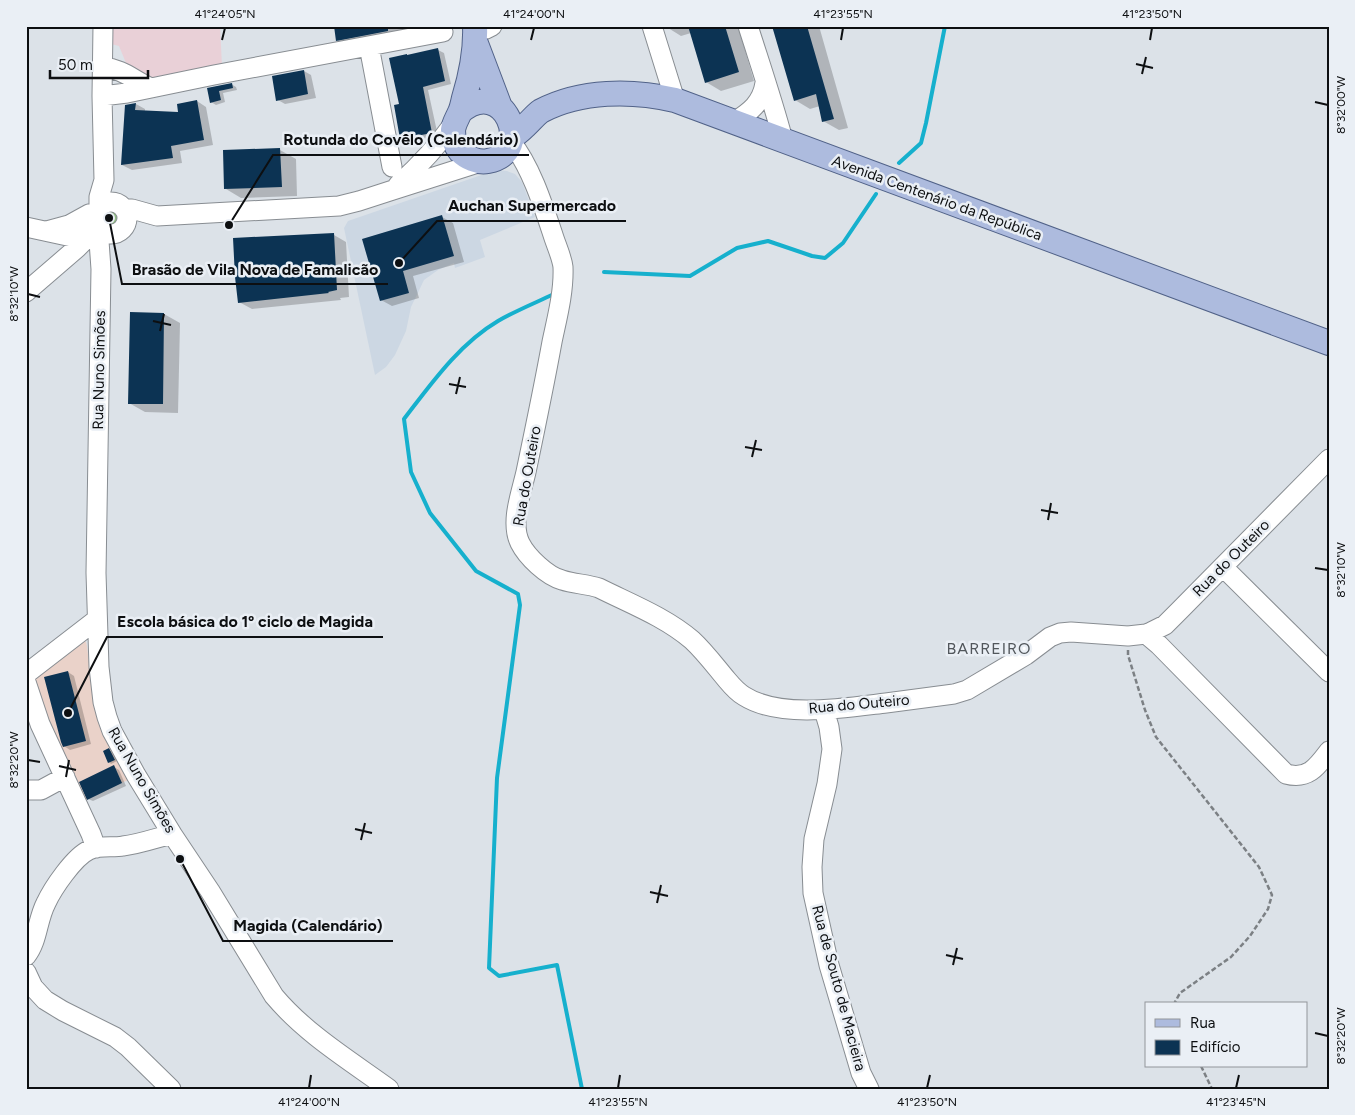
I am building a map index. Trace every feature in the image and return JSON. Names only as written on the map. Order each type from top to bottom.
[{"type":"main road","points":[[479,30],[502,109],[513,130],[501,150],[475,160],[459,150],[453,133],[465,95],[479,30]]},
{"type":"main road","name":"Avenida Centenário da República","points":[[501,150],[540,112],[564,102],[608,94],[633,93],[675,100],[1329,343]]},
{"type":"main road","name":"Avenida Centenário da República","points":[[457,118],[467,106],[475,102],[484,101],[502,109],[540,112]]},
{"type":"street","points":[[101,262],[95,247],[112,193],[104,180],[103,26]]},
{"type":"street","points":[[652,26],[675,100]]},
{"type":"street","points":[[748,26],[783,140]]},
{"type":"street","points":[[102,96],[127,93],[150,87],[443,32]]},
{"type":"street","points":[[370,46],[392,168]]},
{"type":"street","points":[[102,67],[114,68],[150,87]]},
{"type":"street","points":[[734,122],[756,106],[761,98],[765,83]]},
{"type":"street","points":[[393,190],[434,150],[457,118]]},
{"type":"street","points":[[26,227],[46,231],[102,224],[136,224],[157,216],[339,206],[393,190],[501,150]]},
{"type":"street","name":"Rua do Outeiro","points":[[501,150],[507,160],[533,180],[563,265],[561,296],[518,512],[517,532],[520,542],[525,551],[552,576],[563,581],[589,584],[599,588],[664,620],[678,629],[693,642],[742,695],[752,701],[777,708],[824,710],[954,694],[968,690],[1026,655],[1050,637],[1071,632],[1137,635],[1151,632],[1165,625],[1329,459]]},
{"type":"street","points":[[46,231],[69,225],[89,214],[102,224]]},
{"type":"street","points":[[26,292],[102,224]]},
{"type":"street","name":"Rua Nuno Simões","points":[[102,224],[115,240],[101,262],[96,620],[101,688],[106,717],[136,775],[274,996],[300,1024],[388,1089]]},
{"type":"street","points":[[1223,567],[1329,672]]},
{"type":"street","points":[[26,674],[96,620]]},
{"type":"street","points":[[1137,635],[1158,645],[1286,774],[1304,775],[1312,771],[1329,751]]},
{"type":"street","points":[[26,682],[40,724],[92,834],[96,848]]},
{"type":"street","name":"Rua de Souto de Macieira","points":[[824,710],[832,749],[827,784],[814,839],[813,893],[830,965],[861,1073],[869,1089]]},
{"type":"street","points":[[26,790],[41,790],[65,777]]},
{"type":"street","points":[[26,956],[32,949],[42,910],[51,893],[84,853],[96,848],[124,846],[172,834]]},
{"type":"street","points":[[26,972],[33,987],[45,1000],[116,1037],[128,1046],[171,1089]]},
{"type":"path","points":[[1137,635],[1128,655],[1145,710],[1156,737],[1259,867],[1272,895],[1268,909],[1244,943],[1231,957],[1180,993],[1175,1002]]},
{"type":"path","points":[[1202,1068],[1212,1089]]},
{"type":"shaded area","points":[[111,26],[220,26],[222,66],[155,80],[140,75],[126,63],[119,46],[111,44]]},
{"type":"shaded area","points":[[496,170],[515,174],[522,182],[535,217],[480,240],[485,257],[455,268],[454,263],[438,270],[424,280],[411,307],[406,331],[395,355],[386,367],[375,375],[344,228],[348,221]]},
{"type":"shaded area","points":[[83,640],[87,646],[98,721],[130,779],[82,802],[58,746],[32,675]]},
{"type":"green space","points":[[109,210],[115,212],[117,218],[115,224],[109,226],[103,224],[101,218],[103,212]]},
{"type":"building","points":[[334,26],[388,26],[388,31],[336,41]]},
{"type":"building","points":[[688,26],[725,26],[739,72],[705,83]]},
{"type":"building","points":[[772,26],[807,26],[834,119],[822,122],[816,94],[794,101]]},
{"type":"building","points":[[438,48],[445,81],[423,87],[432,133],[400,139],[394,105],[399,104],[389,58]]},
{"type":"building","points":[[304,70],[308,94],[276,101],[272,76]]},
{"type":"building","points":[[232,83],[233,88],[219,91],[221,100],[210,103],[207,88]]},
{"type":"building","points":[[197,100],[204,140],[171,146],[173,158],[121,165],[125,105],[136,103],[135,110],[178,112],[177,104]]},
{"type":"building","points":[[280,148],[282,187],[224,189],[223,150]]},
{"type":"building","points":[[442,215],[454,256],[403,271],[409,293],[380,301],[362,239]]},
{"type":"building","points":[[334,233],[337,290],[329,293],[238,303],[233,238]]},
{"type":"building","points":[[130,312],[164,313],[163,404],[128,404]]},
{"type":"building","points":[[68,671],[86,741],[63,747],[44,677]]},
{"type":"building","points":[[109,748],[115,760],[108,763],[103,751]]},
{"type":"building","points":[[114,765],[122,783],[87,800],[79,782]]},
{"type":"waterway","points":[[899,163],[921,143],[945,26]]},
{"type":"waterway","points":[[604,272],[690,276],[737,248],[768,241],[812,256],[825,258],[843,243],[876,194]]},
{"type":"waterway","points":[[554,294],[518,310],[484,330],[446,366],[404,419],[411,472],[430,513],[476,571],[518,594],[520,605],[497,778],[489,968],[499,976],[557,965],[582,1089]]},
{"type":"place","name":"Brasão de Vila Nova de Famalicão","points":[[109,218]]},
{"type":"place","name":"Rotunda do Covêlo (Calendário)","points":[[229,225]]},
{"type":"place","name":"Auchan Supermercado","points":[[399,263]]},
{"type":"place","name":"Escola básica do 1º ciclo de Magida","points":[[68,713]]},
{"type":"place","name":"Magida (Calendário)","points":[[180,859]]},
{"type":"district","name":"BARREIRO","points":[[989,648]]}]
